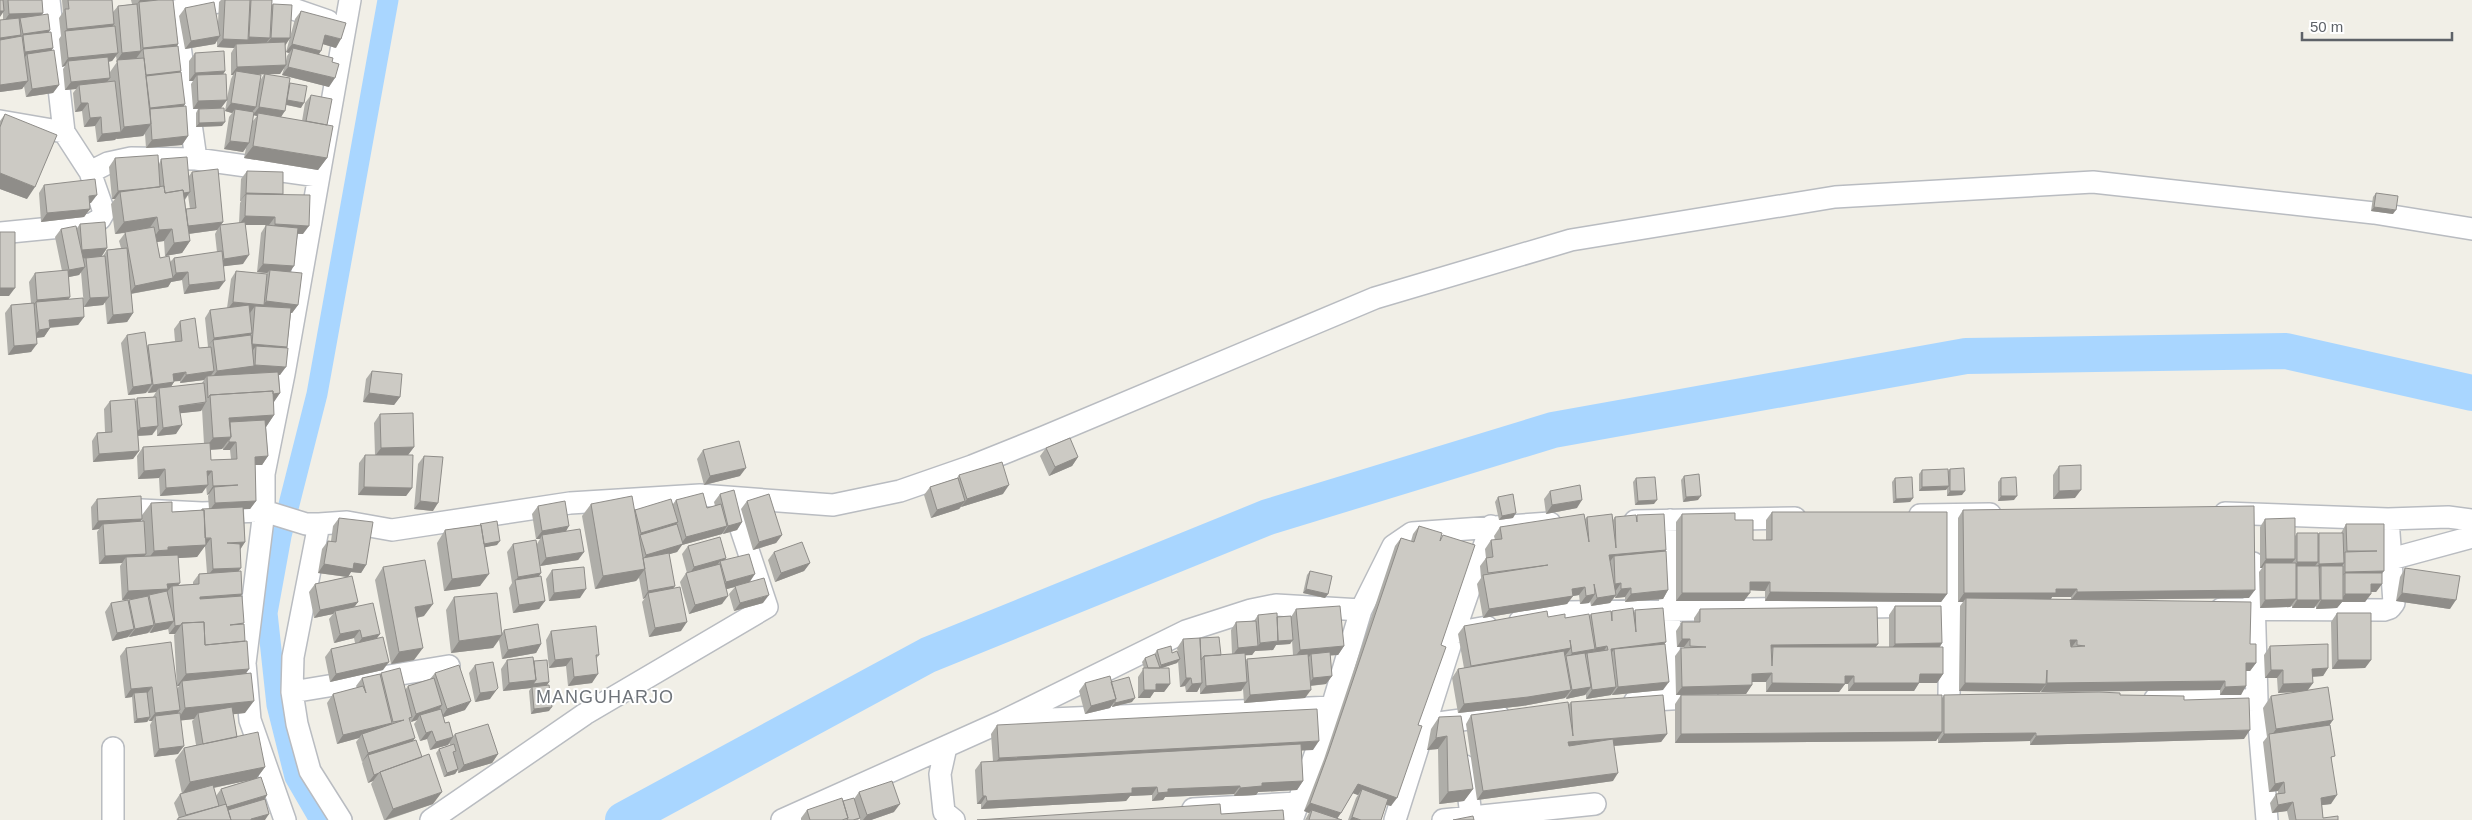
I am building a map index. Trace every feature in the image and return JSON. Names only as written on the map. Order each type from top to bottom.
[{"type":"street","points":[[0,233],[92,224],[100,219],[104,212],[90,172],[64,132],[49,0]]},
{"type":"street","points":[[196,159],[176,11],[223,1],[241,0]]},
{"type":"street","points":[[260,0],[270,1],[345,26]]},
{"type":"street","points":[[285,820],[250,720],[245,663],[270,513],[264,474],[350,0]]},
{"type":"street","points":[[0,121],[64,132]]},
{"type":"street","points":[[90,172],[108,163],[131,158],[196,159],[318,176]]},
{"type":"street","points":[[141,510],[202,513],[270,513],[312,524],[347,522],[392,530],[570,504],[700,495],[833,505],[900,491],[972,466],[1375,298],[1570,240],[1835,197],[2093,182],[2374,213],[2472,229]]},
{"type":"street","points":[[431,820],[585,714],[767,607],[730,497]]},
{"type":"street","points":[[2203,513],[2252,529],[2388,519],[2448,517],[2472,520]]},
{"type":"street","points":[[1904,516],[2009,514]]},
{"type":"street","points":[[1949,696],[1951,515]]},
{"type":"street","points":[[1610,521],[1819,518]]},
{"type":"street","points":[[2206,608],[2384,610],[2390,608],[2394,603],[2388,519]]},
{"type":"street","points":[[1669,698],[1670,520]]},
{"type":"street","points":[[1170,810],[1295,812],[1332,707],[1361,610],[1393,546],[1412,533],[1491,526],[1571,522]]},
{"type":"street","points":[[312,524],[293,658],[292,692],[297,724],[310,771],[341,820]]},
{"type":"street","points":[[1395,820],[1454,633],[1491,526]]},
{"type":"street","points":[[2252,529],[2257,700],[2267,820]]},
{"type":"street","points":[[2391,559],[2472,537]]},
{"type":"street","points":[[782,820],[1003,721],[1186,631],[1276,604],[1361,610]]},
{"type":"street","points":[[1454,633],[1569,612],[2009,605]]},
{"type":"street","points":[[292,692],[448,666]]},
{"type":"street","points":[[1612,703],[1669,698],[1729,697]]},
{"type":"street","points":[[2138,698],[2257,700]]},
{"type":"street","points":[[1003,721],[1332,707]]},
{"type":"street","points":[[1424,725],[1461,735],[1516,713]]},
{"type":"street","points":[[1461,735],[1471,816]]},
{"type":"street","points":[[946,747],[940,774],[944,812],[954,820]]},
{"type":"street","points":[[113,748],[114,820]]},
{"type":"street","points":[[1443,820],[1595,804]]},
{"type":"building","points":[[0,0],[3,0],[4,11],[0,11]]},
{"type":"building","points":[[8,0],[42,0],[43,13],[9,14]]},
{"type":"building","points":[[68,0],[112,0],[114,24],[67,29],[65,9],[69,9]]},
{"type":"building","points":[[173,0],[178,44],[143,48],[139,2]]},
{"type":"building","points":[[225,0],[250,0],[248,40],[223,39]]},
{"type":"building","points":[[251,0],[272,0],[270,38],[249,37]]},
{"type":"building","points":[[214,2],[220,36],[191,41],[185,8]]},
{"type":"building","points":[[137,4],[141,51],[122,53],[118,6]]},
{"type":"building","points":[[273,4],[292,5],[290,38],[271,38]]},
{"type":"building","points":[[301,11],[346,23],[341,39],[325,35],[321,51],[292,44]]},
{"type":"building","points":[[48,14],[50,30],[23,34],[20,18]]},
{"type":"building","points":[[19,18],[21,35],[0,38],[0,20]]},
{"type":"building","points":[[115,26],[118,53],[68,58],[65,31]]},
{"type":"building","points":[[51,32],[53,48],[25,52],[23,35]]},
{"type":"building","points":[[22,36],[28,81],[0,85],[0,40]]},
{"type":"building","points":[[285,42],[286,65],[237,67],[236,44]]},
{"type":"building","points":[[178,46],[181,71],[146,75],[143,49]]},
{"type":"building","points":[[293,48],[333,58],[332,62],[339,64],[335,78],[288,67]]},
{"type":"building","points":[[54,50],[59,85],[32,89],[27,54]]},
{"type":"building","points":[[224,51],[225,71],[195,73],[195,53]]},
{"type":"building","points":[[108,57],[110,78],[71,82],[68,61]]},
{"type":"building","points":[[144,58],[151,124],[124,127],[117,60]]},
{"type":"building","points":[[236,71],[261,75],[256,107],[231,103]]},
{"type":"building","points":[[181,72],[185,104],[150,108],[146,76]]},
{"type":"building","points":[[226,74],[227,100],[198,101],[197,75]]},
{"type":"building","points":[[265,74],[290,78],[285,111],[259,107]]},
{"type":"building","points":[[115,81],[121,132],[102,134],[101,117],[90,118],[88,103],[81,103],[79,85]]},
{"type":"building","points":[[290,83],[307,86],[304,103],[287,100]]},
{"type":"building","points":[[311,95],[332,99],[327,125],[306,121]]},
{"type":"building","points":[[186,106],[188,136],[152,140],[150,109]]},
{"type":"building","points":[[224,108],[225,122],[199,123],[199,109]]},
{"type":"building","points":[[235,109],[254,112],[249,143],[230,141]]},
{"type":"building","points":[[258,113],[333,126],[327,158],[253,146]]},
{"type":"building","points":[[5,114],[57,135],[35,187],[0,173],[0,127]]},
{"type":"building","points":[[158,155],[160,187],[118,191],[115,158]]},
{"type":"building","points":[[187,157],[190,192],[184,193],[183,190],[165,193],[161,159]]},
{"type":"building","points":[[218,169],[223,222],[188,226],[186,209],[196,208],[192,172]]},
{"type":"building","points":[[247,171],[283,172],[283,194],[246,193]]},
{"type":"building","points":[[95,179],[97,195],[89,196],[90,209],[47,213],[44,185]]},
{"type":"building","points":[[164,186],[165,193],[183,190],[190,241],[174,243],[172,229],[159,230],[157,217],[124,222],[120,192]]},
{"type":"building","points":[[2376,193],[2398,196],[2396,210],[2374,207]]},
{"type":"building","points":[[246,194],[310,195],[309,226],[275,224],[275,217],[245,216]]},
{"type":"building","points":[[105,222],[107,248],[82,250],[80,224]]},
{"type":"building","points":[[245,222],[249,255],[224,259],[220,225]]},
{"type":"building","points":[[266,225],[298,228],[294,266],[263,264]]},
{"type":"building","points":[[76,226],[85,267],[69,270],[61,229]]},
{"type":"building","points":[[154,227],[160,258],[169,256],[173,278],[135,286],[125,232]]},
{"type":"building","points":[[0,232],[15,232],[15,288],[0,288]]},
{"type":"building","points":[[127,248],[133,313],[113,315],[107,250]]},
{"type":"building","points":[[222,251],[225,281],[189,285],[188,272],[176,273],[174,258]]},
{"type":"building","points":[[105,256],[109,297],[90,298],[86,258]]},
{"type":"building","points":[[68,270],[70,297],[37,300],[35,273]]},
{"type":"building","points":[[270,270],[302,273],[298,305],[266,301]]},
{"type":"building","points":[[236,271],[267,274],[264,305],[233,302]]},
{"type":"building","points":[[83,298],[84,317],[49,320],[50,328],[39,330],[36,302]]},
{"type":"building","points":[[34,303],[37,344],[14,346],[11,305]]},
{"type":"building","points":[[249,305],[252,333],[214,338],[210,310]]},
{"type":"building","points":[[255,306],[291,308],[287,347],[252,344]]},
{"type":"building","points":[[195,318],[199,348],[211,347],[214,371],[186,375],[186,372],[173,374],[174,382],[153,385],[148,345],[182,341],[180,321]]},
{"type":"building","points":[[145,332],[152,384],[133,387],[127,335]]},
{"type":"building","points":[[251,335],[254,366],[217,371],[213,340]]},
{"type":"building","points":[[256,346],[288,348],[286,367],[255,365]]},
{"type":"building","points":[[372,371],[402,374],[400,397],[369,393]]},
{"type":"building","points":[[278,372],[280,393],[273,394],[273,391],[210,395],[208,398],[207,376]]},
{"type":"building","points":[[204,383],[206,402],[179,406],[182,425],[163,428],[159,388]]},
{"type":"building","points":[[273,391],[274,415],[229,418],[231,437],[213,438],[210,395]]},
{"type":"building","points":[[156,397],[158,426],[140,428],[137,398]]},
{"type":"building","points":[[135,399],[139,451],[99,454],[97,433],[112,432],[110,401]]},
{"type":"building","points":[[413,413],[414,447],[381,448],[380,414]]},
{"type":"building","points":[[265,420],[268,456],[255,457],[256,501],[215,503],[214,487],[238,485],[213,486],[212,471],[207,471],[208,485],[166,488],[165,469],[144,471],[143,447],[210,443],[211,460],[237,459],[236,442],[229,442],[231,437],[230,422]]},
{"type":"building","points":[[1070,438],[1078,457],[1055,467],[1046,448]]},
{"type":"building","points":[[739,441],[746,468],[710,476],[703,450]]},
{"type":"building","points":[[365,455],[413,455],[412,488],[364,487]]},
{"type":"building","points":[[424,456],[443,457],[438,503],[420,501]]},
{"type":"building","points":[[1002,462],[1009,485],[967,499],[959,475]]},
{"type":"building","points":[[2081,465],[2081,490],[2059,491],[2059,466]]},
{"type":"building","points":[[1964,468],[1965,491],[1950,491],[1950,469]]},
{"type":"building","points":[[1948,469],[1949,486],[1922,487],[1922,470]]},
{"type":"building","points":[[1699,474],[1701,496],[1686,497],[1684,476]]},
{"type":"building","points":[[1655,477],[1657,500],[1638,501],[1636,478]]},
{"type":"building","points":[[1912,477],[1913,498],[1896,499],[1895,478]]},
{"type":"building","points":[[2016,477],[2017,496],[2001,496],[2001,478]]},
{"type":"building","points":[[958,478],[965,501],[937,510],[930,487]]},
{"type":"building","points":[[1580,485],[1582,500],[1552,505],[1550,491]]},
{"type":"building","points":[[734,490],[742,522],[728,526],[720,494]]},
{"type":"building","points":[[703,493],[707,508],[721,504],[727,526],[686,537],[676,500]]},
{"type":"building","points":[[769,494],[782,535],[759,542],[747,501]]},
{"type":"building","points":[[1513,494],[1516,513],[1502,516],[1498,497]]},
{"type":"building","points":[[141,496],[142,519],[98,521],[97,499]]},
{"type":"building","points":[[632,496],[645,569],[603,576],[591,504]]},
{"type":"building","points":[[671,499],[678,522],[641,533],[635,510]]},
{"type":"building","points":[[565,501],[569,526],[542,531],[538,506]]},
{"type":"building","points":[[172,502],[172,512],[204,510],[206,545],[168,547],[168,550],[154,551],[151,503]]},
{"type":"building","points":[[2254,506],[2255,590],[2077,592],[2077,589],[2056,589],[2056,593],[1964,593],[1963,510]]},
{"type":"building","points":[[243,507],[245,542],[227,543],[240,544],[241,568],[213,569],[211,538],[205,538],[204,510],[202,509]]},
{"type":"building","points":[[1772,512],[1947,512],[1947,594],[1770,592],[1770,582],[1750,582],[1750,593],[1682,593],[1682,514],[1735,513],[1735,520],[1753,520],[1753,540],[1772,540]]},
{"type":"building","points":[[1584,514],[1589,542],[1587,517],[1612,514],[1616,548],[1615,517],[1636,515],[1637,522],[1637,515],[1664,514],[1666,550],[1609,555],[1616,595],[1597,598],[1594,584],[1595,594],[1586,596],[1585,587],[1572,589],[1573,596],[1489,609],[1483,575],[1548,565],[1488,573],[1486,558],[1493,557],[1491,540],[1502,539],[1500,527]]},
{"type":"building","points":[[339,518],[373,522],[366,565],[354,563],[353,569],[324,564],[328,541],[336,542]]},
{"type":"building","points":[[2295,518],[2295,559],[2266,559],[2265,519]]},
{"type":"building","points":[[144,521],[146,554],[105,556],[103,524]]},
{"type":"building","points":[[497,521],[500,541],[484,544],[480,524]]},
{"type":"building","points":[[677,524],[683,544],[646,555],[640,535]]},
{"type":"building","points":[[2346,524],[2384,524],[2384,571],[2345,572],[2345,552],[2377,551],[2347,551]]},
{"type":"building","points":[[481,525],[489,574],[452,579],[445,530]]},
{"type":"building","points":[[1419,526],[1442,533],[1440,541],[1443,535],[1475,545],[1441,645],[1446,647],[1418,725],[1422,726],[1397,798],[1358,784],[1341,813],[1310,803],[1401,538],[1414,542]]},
{"type":"building","points":[[580,529],[584,552],[546,558],[542,535]]},
{"type":"building","points":[[2297,533],[2318,533],[2318,562],[2297,562]]},
{"type":"building","points":[[2319,533],[2343,533],[2344,563],[2319,564]]},
{"type":"building","points":[[720,537],[726,558],[694,567],[688,546]]},
{"type":"building","points":[[536,540],[541,573],[518,577],[513,544]]},
{"type":"building","points":[[802,542],[810,563],[781,573],[774,552]]},
{"type":"building","points":[[1666,551],[1668,590],[1631,594],[1631,588],[1621,589],[1621,583],[1615,584],[1614,556]]},
{"type":"building","points":[[669,553],[675,586],[648,591],[643,558]]},
{"type":"building","points":[[749,554],[755,574],[726,582],[720,561]]},
{"type":"building","points":[[178,555],[180,583],[167,584],[168,589],[128,591],[126,557]]},
{"type":"building","points":[[425,560],[433,604],[415,607],[423,648],[399,652],[383,567]]},
{"type":"building","points":[[2265,563],[2296,563],[2296,599],[2265,600]]},
{"type":"building","points":[[720,564],[728,596],[695,605],[686,573]]},
{"type":"building","points":[[2297,566],[2319,566],[2320,600],[2297,600]]},
{"type":"building","points":[[2321,566],[2343,566],[2343,600],[2321,600]]},
{"type":"building","points":[[584,567],[586,589],[554,593],[552,570]]},
{"type":"building","points":[[2405,568],[2460,576],[2456,600],[2402,593]]},
{"type":"building","points":[[241,571],[242,594],[200,597],[200,599],[242,596],[244,623],[230,625],[244,624],[245,641],[205,645],[204,622],[182,623],[175,626],[172,586],[199,584],[199,574]]},
{"type":"building","points":[[1310,571],[1332,576],[1328,594],[1306,589]]},
{"type":"building","points":[[2345,573],[2382,573],[2382,584],[2371,584],[2371,594],[2345,594]]},
{"type":"building","points":[[352,576],[358,602],[320,610],[315,584]]},
{"type":"building","points":[[541,576],[545,601],[519,605],[515,580]]},
{"type":"building","points":[[764,578],[769,595],[740,603],[735,586]]},
{"type":"building","points":[[680,587],[687,622],[655,628],[648,593]]},
{"type":"building","points":[[167,591],[174,621],[155,624],[149,595]]},
{"type":"building","points":[[497,593],[502,635],[459,641],[454,597]]},
{"type":"building","points":[[148,596],[154,625],[135,629],[129,600]]},
{"type":"building","points":[[1966,598],[2251,602],[2250,644],[2256,644],[2256,663],[2246,663],[2246,686],[2225,687],[2225,681],[2047,683],[2047,670],[2046,684],[1965,683]],"holes":[[[2070,640],[2077,640],[2077,645],[2085,646],[2071,647]]]},
{"type":"building","points":[[128,600],[134,629],[117,633],[111,603]]},
{"type":"building","points":[[373,603],[380,634],[362,638],[360,630],[340,634],[335,611]]},
{"type":"building","points":[[1340,606],[1344,646],[1300,650],[1296,609]]},
{"type":"building","points":[[1895,606],[1941,606],[1942,643],[1895,644]]},
{"type":"building","points":[[1877,607],[1878,644],[1771,645],[1772,666],[1773,647],[1943,647],[1943,674],[1920,674],[1919,683],[1854,683],[1854,676],[1845,676],[1845,684],[1772,683],[1772,673],[1752,674],[1752,685],[1682,687],[1681,648],[1706,647],[1690,646],[1690,639],[1682,639],[1682,622],[1700,622],[1700,609]]},
{"type":"building","points":[[1633,608],[1636,632],[1635,610],[1663,608],[1666,642],[1611,649],[1616,687],[1592,690],[1587,653],[1608,650],[1607,646],[1596,648],[1591,614],[1611,611],[1612,621],[1612,611]]},
{"type":"building","points":[[1547,611],[1548,617],[1565,614],[1565,618],[1589,614],[1595,649],[1572,653],[1570,640],[1571,648],[1471,666],[1464,626]]},
{"type":"building","points":[[1277,613],[1278,641],[1260,643],[1258,615]]},
{"type":"building","points":[[2337,613],[2371,613],[2371,660],[2338,660]]},
{"type":"building","points":[[1291,616],[1293,640],[1278,641],[1277,617]]},
{"type":"building","points":[[1256,621],[1258,646],[1238,648],[1236,622]]},
{"type":"building","points":[[204,622],[205,645],[247,641],[249,669],[186,674],[182,623]]},
{"type":"building","points":[[538,624],[541,644],[508,650],[504,630]]},
{"type":"building","points":[[596,626],[599,655],[596,655],[598,674],[574,677],[572,658],[555,660],[551,631]]},
{"type":"building","points":[[383,637],[389,662],[336,674],[331,649]]},
{"type":"building","points":[[1219,637],[1221,655],[1204,656],[1201,660],[1200,638]]},
{"type":"building","points":[[1200,638],[1202,683],[1192,684],[1191,678],[1186,678],[1183,639]]},
{"type":"building","points":[[171,642],[180,710],[155,713],[152,687],[131,689],[126,648]]},
{"type":"building","points":[[1665,644],[1669,682],[1618,687],[1614,649]]},
{"type":"building","points":[[2328,644],[2328,668],[2312,669],[2313,683],[2283,684],[2283,670],[2271,670],[2270,646]]},
{"type":"building","points":[[1171,646],[1172,653],[1177,651],[1180,659],[1161,665],[1157,650]]},
{"type":"building","points":[[1564,651],[1571,690],[1464,704],[1458,669]]},
{"type":"building","points":[[1330,652],[1332,676],[1313,678],[1311,654]]},
{"type":"building","points":[[1245,653],[1247,682],[1206,686],[1204,656]]},
{"type":"building","points":[[1585,653],[1591,687],[1572,690],[1566,656]]},
{"type":"building","points":[[1155,654],[1160,668],[1148,668],[1145,658]]},
{"type":"building","points":[[1308,654],[1311,690],[1250,695],[1247,659]]},
{"type":"building","points":[[533,657],[536,680],[509,683],[507,660]]},
{"type":"building","points":[[547,660],[549,682],[533,684],[536,680],[534,661]]},
{"type":"building","points":[[493,662],[498,688],[495,691],[480,693],[475,665]]},
{"type":"building","points":[[459,665],[471,701],[447,709],[435,673]]},
{"type":"building","points":[[400,668],[412,717],[409,718],[415,738],[368,753],[362,734],[404,720],[393,722],[381,673]]},
{"type":"building","points":[[1143,668],[1169,668],[1170,684],[1156,684],[1156,690],[1144,690]]},
{"type":"building","points":[[251,673],[254,701],[185,708],[182,681]]},
{"type":"building","points":[[380,674],[392,723],[343,735],[333,694],[363,686],[366,693],[362,678]]},
{"type":"building","points":[[1110,676],[1116,699],[1091,706],[1085,683]]},
{"type":"building","points":[[1129,677],[1135,698],[1115,703],[1116,699],[1111,682]]},
{"type":"building","points":[[434,678],[442,705],[416,714],[408,686]]},
{"type":"building","points":[[549,685],[552,707],[534,709],[532,687]]},
{"type":"building","points":[[2328,687],[2333,720],[2276,729],[2271,696]]},
{"type":"building","points":[[147,692],[150,717],[137,719],[134,693]]},
{"type":"building","points":[[2120,693],[2120,695],[2184,696],[2184,700],[2249,698],[2250,730],[2036,736],[2036,733],[1944,734],[1944,695]]},
{"type":"building","points":[[1663,695],[1667,734],[1568,742],[1569,746],[1613,739],[1618,773],[1483,791],[1471,715],[1568,702],[1573,736],[1571,702]]},
{"type":"building","points":[[1681,695],[1942,695],[1942,732],[1681,734]]},
{"type":"building","points":[[232,707],[237,737],[203,744],[198,713]]},
{"type":"building","points":[[441,709],[445,723],[449,722],[453,737],[436,742],[432,731],[426,733],[420,715]]},
{"type":"building","points":[[1317,709],[1319,741],[999,758],[997,725]]},
{"type":"building","points":[[180,713],[184,746],[159,749],[155,716]]},
{"type":"building","points":[[1461,716],[1473,789],[1448,792],[1447,736],[1436,738],[1439,717]]},
{"type":"building","points":[[488,724],[498,754],[464,765],[455,734]]},
{"type":"building","points":[[2330,725],[2335,756],[2331,757],[2337,795],[2321,798],[2323,818],[2338,816],[2338,820],[2296,820],[2293,802],[2278,805],[2276,794],[2285,793],[2284,782],[2275,784],[2269,734]]},
{"type":"building","points":[[258,732],[265,767],[190,782],[184,748]]},
{"type":"building","points":[[416,740],[422,757],[374,775],[368,755]]},
{"type":"building","points":[[454,744],[456,751],[453,752],[458,769],[447,773],[439,749]]},
{"type":"building","points":[[1301,744],[1303,781],[1262,783],[1262,786],[1240,788],[1240,786],[1168,789],[1168,792],[1158,793],[1157,787],[1132,788],[1132,793],[987,801],[986,796],[983,796],[981,762]]},
{"type":"building","points":[[429,754],[442,792],[393,809],[380,772]]},
{"type":"building","points":[[261,777],[267,795],[227,807],[221,789]]},
{"type":"building","points":[[892,781],[900,804],[867,815],[859,792]]},
{"type":"building","points":[[213,785],[219,806],[186,815],[180,794]]},
{"type":"building","points":[[1362,789],[1388,799],[1381,820],[1361,820],[1352,817]]},
{"type":"building","points":[[842,798],[848,818],[842,820],[810,820],[807,810]]},
{"type":"building","points":[[854,798],[860,818],[847,820],[843,801]]},
{"type":"building","points":[[265,799],[269,814],[251,820],[231,820],[228,810]]},
{"type":"building","points":[[226,804],[231,820],[178,820],[178,818]]},
{"type":"building","points":[[1220,804],[1221,814],[1283,810],[1284,820],[977,820]]},
{"type":"building","points":[[1312,810],[1342,820],[1309,820]]},
{"type":"building","points":[[1473,816],[1474,820],[1453,820]]},
{"type":"waterway","points":[[320,820],[295,777],[277,705],[267,613],[281,536],[317,394],[388,0]]},
{"type":"waterway","points":[[623,820],[928,655],[1268,517],[1553,430],[1966,356],[2286,351],[2472,393]]},
{"type":"district","name":"MANGUHARJO","points":[[605,697]]}]
